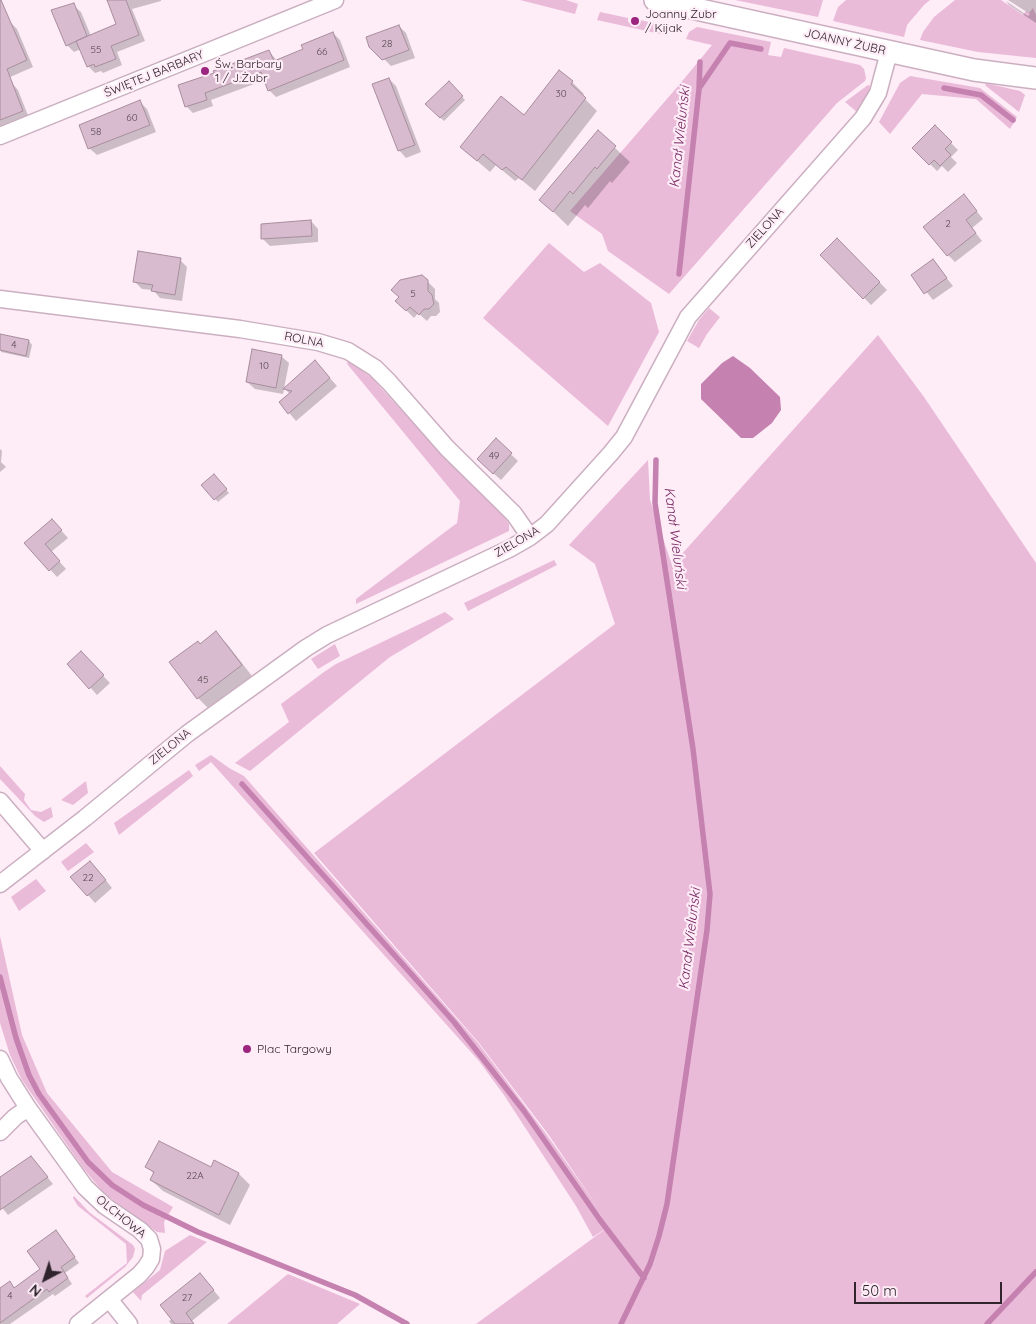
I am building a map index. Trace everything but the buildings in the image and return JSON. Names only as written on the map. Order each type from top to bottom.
[{"type":"street","name":"ŚWIĘTEJ BARBARY","points":[[0,136],[335,0]]},
{"type":"street","name":"JOANNY ŻUBR","points":[[655,0],[988,73],[1036,78]]},
{"type":"street","name":"ZIELONA","points":[[0,884],[187,734],[317,641],[530,537],[553,517],[624,438],[682,327],[696,306],[863,118],[878,93],[889,52]]},
{"type":"street","name":"ROLNA","points":[[0,299],[240,329],[318,342],[348,351],[375,368],[389,382],[452,454],[514,514],[530,537]]},
{"type":"street","points":[[0,801],[43,851]]},
{"type":"street","name":"OLCHOWA","points":[[0,1059],[9,1078],[28,1108],[81,1181],[96,1198],[140,1230],[148,1239],[152,1249],[146,1267],[78,1324]]},
{"type":"street","points":[[0,1132],[15,1117],[28,1108]]},
{"type":"street","points":[[109,1299],[129,1324]]},
{"type":"shaded area","points":[[520,0],[566,0],[578,4],[575,14]]},
{"type":"shaded area","points":[[735,0],[823,0],[818,17]]},
{"type":"shaded area","points":[[846,0],[930,0],[907,25],[904,37],[833,21],[838,7]]},
{"type":"shaded area","points":[[955,0],[1001,0],[1023,15],[1026,11],[1029,13],[1033,8],[1036,15],[1036,58],[978,52],[920,40],[923,32],[934,17]]},
{"type":"shaded area","points":[[600,12],[628,18],[628,22],[639,24],[640,20],[666,26],[665,35],[597,20]]},
{"type":"shaded area","points":[[697,27],[771,42],[768,55],[781,57],[784,48],[860,65],[864,69],[866,78],[865,81],[837,103],[669,294],[608,251],[602,234],[570,211],[712,45],[686,39],[689,32]]},
{"type":"shaded area","points":[[910,76],[980,88],[1017,117],[1010,129],[976,99],[922,94],[890,134],[879,122],[900,83]]},
{"type":"shaded area","points":[[985,83],[1020,91],[1025,95],[1019,112],[986,86]]},
{"type":"shaded area","points":[[868,85],[870,86],[868,94],[857,112],[845,102]]},
{"type":"shaded area","points":[[549,243],[584,272],[600,263],[651,303],[659,332],[608,426],[483,318]]},
{"type":"shaded area","points":[[709,308],[720,317],[699,348],[687,341],[699,320]]},
{"type":"shaded area","points":[[878,335],[924,397],[1036,563],[1036,1324],[476,1324],[611,1225],[593,1237],[576,1206],[504,1095],[479,1061],[211,762],[199,771],[195,765],[211,755],[244,776],[478,1043],[547,1135],[599,1209],[548,1134],[479,1043],[314,853],[615,624],[595,564],[569,545],[648,460],[650,500],[672,565]]},
{"type":"shaded area","points":[[733,356],[750,368],[780,397],[781,410],[772,423],[753,438],[741,438],[701,399],[701,384],[722,363]]},
{"type":"shaded area","points":[[349,361],[371,377],[448,461],[502,513],[509,524],[509,531],[356,604],[356,599],[457,523],[460,501],[348,365]]},
{"type":"shaded area","points":[[554,560],[557,565],[468,611],[464,603]]},
{"type":"shaded area","points":[[445,612],[454,619],[390,657],[250,771],[235,763],[289,722],[281,704],[324,672],[336,664]]},
{"type":"shaded area","points":[[335,644],[340,656],[318,669],[311,659]]},
{"type":"shaded area","points":[[0,766],[25,794],[24,800],[31,810],[41,812],[51,807],[53,817],[44,822],[35,816],[0,779]]},
{"type":"shaded area","points":[[189,770],[193,776],[119,835],[114,823]]},
{"type":"shaded area","points":[[86,781],[88,793],[73,805],[61,800]]},
{"type":"shaded area","points":[[86,843],[94,852],[68,871],[61,862]]},
{"type":"shaded area","points":[[36,879],[46,891],[19,911],[11,897]]},
{"type":"shaded area","points":[[0,936],[22,1035],[47,1093],[112,1172],[173,1207],[164,1222],[165,1233],[157,1232],[110,1198],[99,1187],[83,1168],[22,1080],[10,1055],[0,1023]]},
{"type":"shaded area","points":[[74,1196],[89,1212],[133,1245],[135,1249],[133,1257],[125,1267],[87,1298],[85,1296],[127,1263],[126,1244],[78,1206],[73,1198]]},
{"type":"shaded area","points":[[190,1235],[207,1242],[142,1295],[141,1301],[133,1292],[160,1270],[165,1251]]},
{"type":"shaded area","points":[[288,1274],[360,1304],[337,1324],[227,1324]]},
{"type":"waterway","points":[[700,87],[730,43],[761,49]]},
{"type":"waterway","name":"Kanał Wieluński","points":[[679,274],[699,89],[700,62]]},
{"type":"waterway","points":[[944,88],[981,95],[1013,120]]},
{"type":"waterway","name":"Kanał Wieluński","points":[[621,1324],[650,1264],[667,1204],[707,930],[710,894],[693,749],[655,503],[656,460]]},
{"type":"waterway","points":[[242,784],[454,1022],[524,1111],[600,1220],[644,1278]]},
{"type":"waterway","points":[[0,977],[16,1038],[29,1075],[39,1094],[88,1162],[112,1185],[143,1205],[198,1232],[355,1295],[407,1324]]},
{"type":"waterway","points":[[987,1324],[1036,1272]]},
{"type":"place","name":"Joanny Żubr / Kijak","points":[[635,21]]},
{"type":"place","name":"Św. Barbary 1 / J.Żubr","points":[[205,71]]},
{"type":"place","name":"Plac Targowy","points":[[247,1049]]}]
